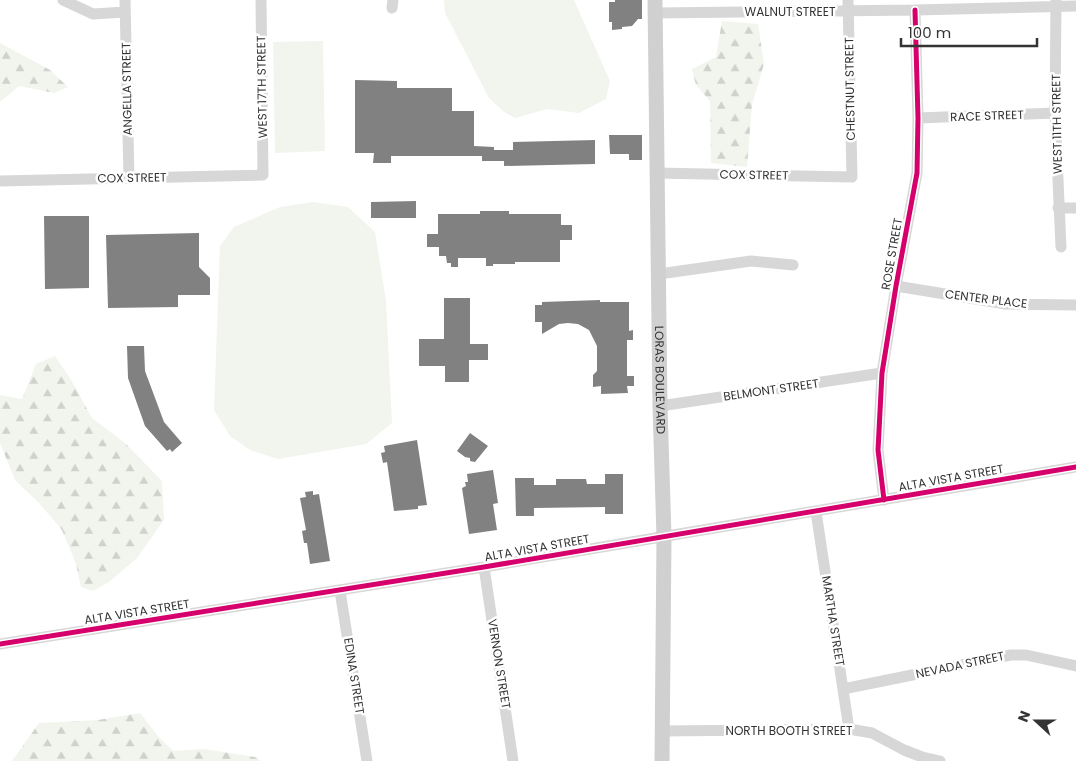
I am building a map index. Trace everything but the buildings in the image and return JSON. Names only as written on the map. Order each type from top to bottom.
[{"type":"main road","name":"LORAS BOULEVARD","points":[[655,6],[660,406],[664,537],[662,761]]},
{"type":"street","points":[[64,0],[93,14],[125,12]]},
{"type":"street","name":"ANGELLA STREET","points":[[125,0],[129,178]]},
{"type":"street","name":"WEST 17TH STREET","points":[[261,0],[263,175]]},
{"type":"street","name":"WALNUT STREET","points":[[655,6],[848,6],[915,10],[1056,4],[1076,6]]},
{"type":"street","name":"WEST 11TH STREET","points":[[1056,4],[1055,113],[1060,247]]},
{"type":"street","name":"CHESTNUT STREET","points":[[848,6],[852,178]]},
{"type":"street","name":"ROSE STREET","points":[[884,500],[878,450],[882,374],[917,173],[918,118],[915,10]]},
{"type":"street","name":"RACE STREET","points":[[918,118],[1055,113]]},
{"type":"street","name":"COX STREET","points":[[657,173],[852,178]]},
{"type":"street","name":"COX STREET","points":[[0,181],[263,175]]},
{"type":"street","points":[[1058,208],[1076,208]]},
{"type":"street","points":[[659,274],[751,261],[793,265]]},
{"type":"street","name":"CENTER PLACE","points":[[896,286],[1006,304],[1076,305]]},
{"type":"street","name":"BELMONT STREET","points":[[660,406],[882,374]]},
{"type":"street","name":"ALTA VISTA STREET","points":[[0,644],[484,567],[1076,467]]},
{"type":"street","name":"MARTHA STREET","points":[[816,512],[849,730]]},
{"type":"street","name":"VERNON STREET","points":[[484,567],[513,761]]},
{"type":"street","name":"EDINA STREET","points":[[340,590],[367,761]]},
{"type":"street","name":"NEVADA STREET","points":[[844,689],[1011,654],[1026,655],[1076,666]]},
{"type":"street","name":"NORTH BOOTH STREET","points":[[662,730],[849,730],[872,733],[904,750],[940,761]]},
{"type":"green space","points":[[444,0],[574,0],[610,81],[606,99],[579,113],[547,109],[515,118],[504,112],[489,98],[445,13]]},
{"type":"green space","points":[[722,21],[758,24],[764,64],[752,104],[747,167],[711,163],[710,101],[696,85],[692,69],[716,57]]},
{"type":"green space","points":[[323,41],[325,151],[275,153],[273,42]]},
{"type":"green space","points":[[0,43],[50,70],[68,87],[54,93],[19,86],[0,102]]},
{"type":"green space","points":[[313,202],[348,207],[375,232],[386,301],[392,423],[366,444],[278,459],[250,450],[230,436],[214,410],[220,246],[234,227],[280,207]]},
{"type":"green space","points":[[55,356],[92,418],[126,444],[162,481],[164,520],[137,558],[109,582],[93,591],[81,587],[76,564],[62,530],[39,503],[15,480],[0,443],[0,395],[22,399],[36,364]]},
{"type":"green space","points":[[140,713],[173,751],[204,749],[255,757],[261,761],[12,761],[39,723],[98,720]]},
{"type":"cycle path","points":[[884,500],[878,450],[882,373],[917,173],[918,118],[915,10]]},
{"type":"cycle path","points":[[0,644],[484,567],[1076,467]]}]
